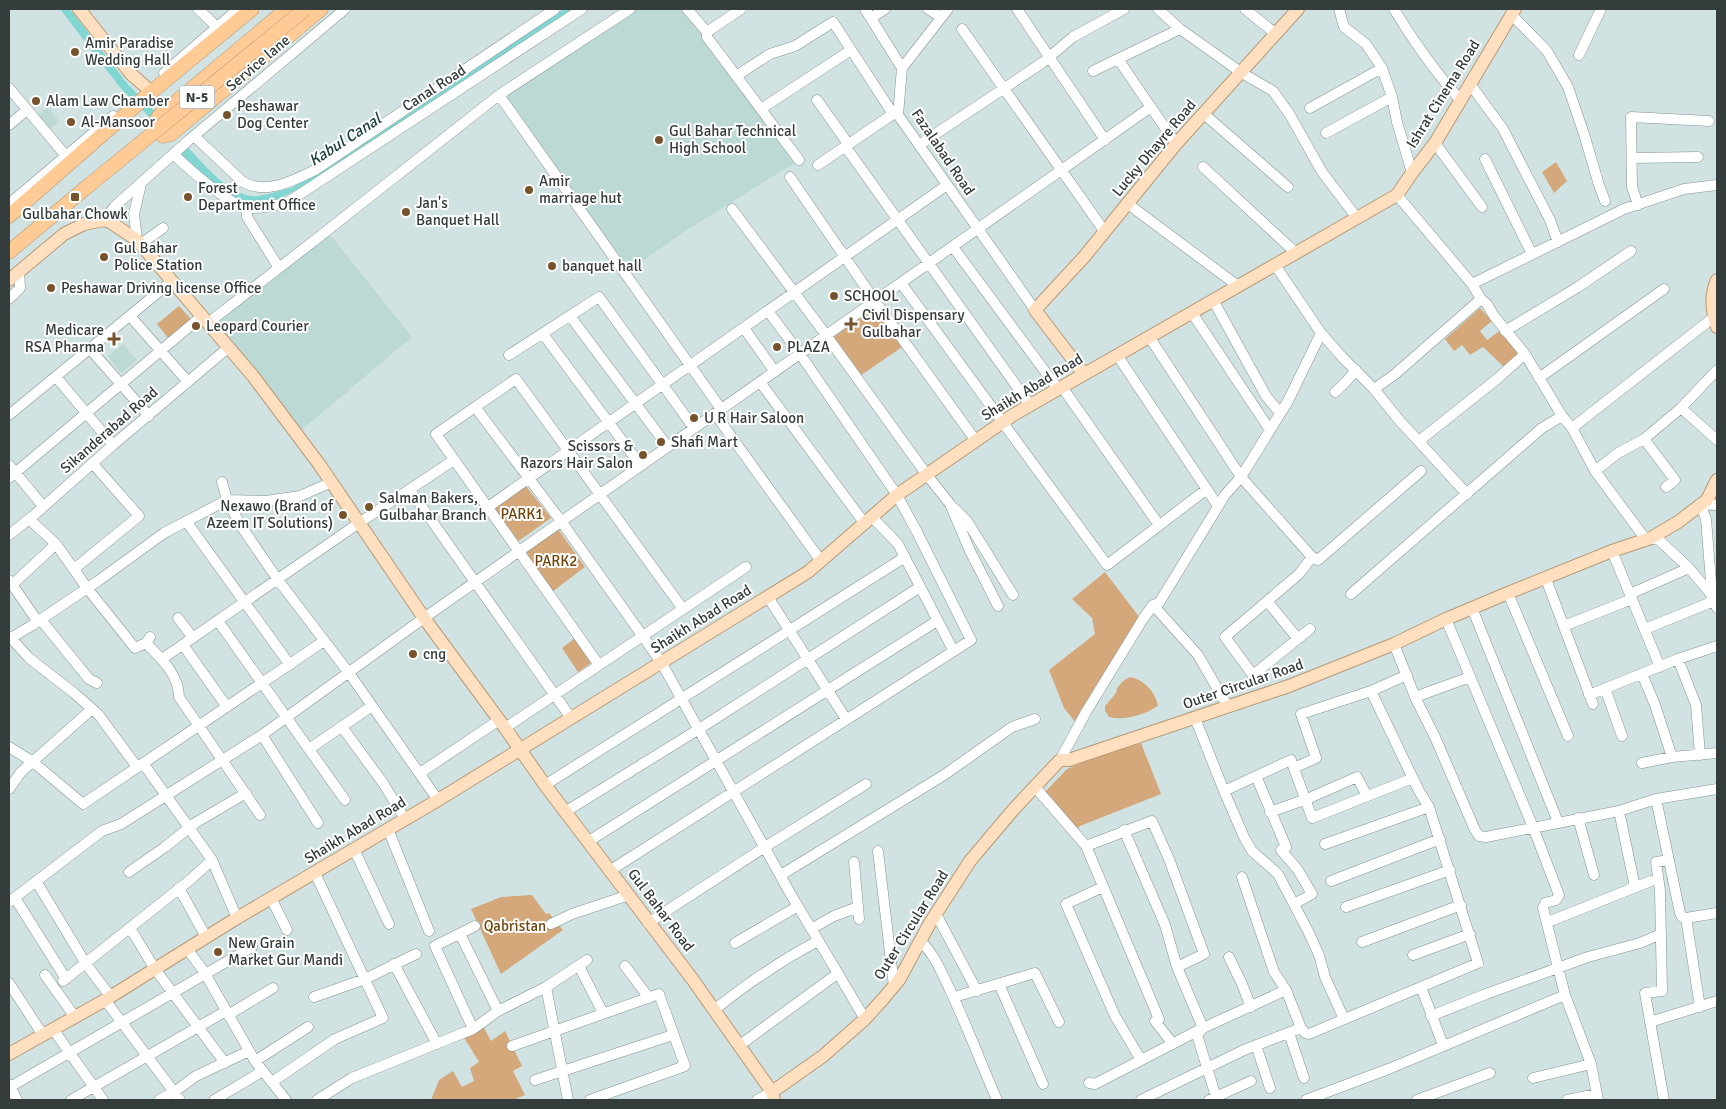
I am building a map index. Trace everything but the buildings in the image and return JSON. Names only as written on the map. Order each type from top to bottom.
[{"type":"highway","name":"N-5","points":[[9,216],[133,105],[146,91],[252,9]]},
{"type":"highway","points":[[287,9],[159,116],[154,125],[155,128],[163,136],[171,134],[321,9]]},
{"type":"highway","name":"N-5","points":[[9,252],[305,9]]},
{"type":"main road","points":[[79,9],[146,91]]},
{"type":"main road","name":"Lucky Dhayre Road","points":[[1035,310],[1084,257],[1176,144],[1298,9]]},
{"type":"main road","name":"Ishrat Cinema Road","points":[[1398,195],[1435,143],[1513,11]]},
{"type":"main road","name":"Shaikh Abad Road","points":[[9,1054],[108,998],[271,898],[438,800],[808,572],[897,495],[1030,405],[1398,195]]},
{"type":"main road","points":[[9,280],[64,234],[84,224],[104,220]]},
{"type":"main road","name":"Gul Bahar Road","points":[[104,220],[115,224],[139,242],[265,391],[332,482],[424,618],[565,812],[589,841],[648,923],[693,980],[740,1045],[773,1096]]},
{"type":"main road","points":[[1716,322],[1714,288],[1717,280]]},
{"type":"main road","points":[[1035,310],[1084,374]]},
{"type":"main road","name":"Outer Circular Road","points":[[773,1096],[865,1019],[894,986],[936,914],[970,861],[1060,760],[1069,760],[1289,686],[1394,644],[1446,619],[1508,593],[1612,551],[1651,538],[1678,522],[1707,500],[1717,480]]},
{"type":"street","points":[[198,9],[217,27]]},
{"type":"street","points":[[146,91],[238,9]]},
{"type":"street","name":"Service lane","points":[[104,220],[111,210],[191,138],[346,9]]},
{"type":"street","points":[[191,138],[252,188],[267,188],[293,180],[315,170],[555,9]]},
{"type":"street","name":"Canal Road","points":[[247,208],[288,202],[582,9]]},
{"type":"street","points":[[43,506],[11,472],[87,413],[160,352],[279,268],[498,95],[630,9]]},
{"type":"street","points":[[687,9],[707,32],[707,37],[799,160]]},
{"type":"street","points":[[707,32],[741,9]]},
{"type":"street","points":[[885,9],[868,13],[902,68],[944,13],[928,9]]},
{"type":"street","points":[[1017,9],[1105,140]]},
{"type":"street","points":[[918,145],[1049,58],[1073,36],[1124,9]]},
{"type":"street","points":[[1158,9],[1180,29],[1242,73],[1273,91],[1290,115],[1322,172],[1357,218]]},
{"type":"street","points":[[1245,9],[1276,34]]},
{"type":"street","points":[[1339,9],[1344,27],[1366,44],[1382,68],[1392,97],[1397,122],[1412,173]]},
{"type":"street","points":[[1394,9],[1438,76],[1461,101]]},
{"type":"street","points":[[1579,54],[1600,9]]},
{"type":"street","points":[[1513,11],[1547,51],[1568,87],[1584,134],[1598,185],[1605,201]]},
{"type":"street","points":[[736,76],[770,54],[795,46],[834,22],[851,50],[896,114],[818,165]]},
{"type":"street","points":[[962,29],[1105,232]]},
{"type":"street","points":[[1093,71],[1180,29]]},
{"type":"street","points":[[279,44],[289,56]]},
{"type":"street","points":[[761,109],[851,50]]},
{"type":"street","points":[[1118,59],[1176,144]]},
{"type":"street","name":"Fazalabad Road","points":[[902,68],[896,114],[978,229]]},
{"type":"street","points":[[1310,108],[1382,68]]},
{"type":"street","points":[[1470,84],[1503,129],[1550,220],[1558,242]]},
{"type":"street","points":[[9,88],[66,156]]},
{"type":"street","points":[[218,95],[229,107]]},
{"type":"street","points":[[498,95],[689,365],[718,412],[821,561]]},
{"type":"street","points":[[1326,133],[1392,97]]},
{"type":"street","points":[[817,100],[897,220],[1030,405]]},
{"type":"street","points":[[9,204],[66,156],[133,105]]},
{"type":"street","points":[[212,860],[64,980],[12,900],[102,831],[121,824],[262,735],[561,521],[1152,107]]},
{"type":"street","points":[[9,125],[27,110]]},
{"type":"street","points":[[1204,114],[1288,187]]},
{"type":"street","points":[[1638,205],[1632,188],[1631,117],[1709,121]]},
{"type":"street","points":[[1435,143],[1482,207]]},
{"type":"street","points":[[175,153],[205,182],[247,208],[247,217],[279,268]]},
{"type":"street","points":[[1633,158],[1698,157]]},
{"type":"street","points":[[1485,159],[1532,254]]},
{"type":"street","points":[[1203,167],[1296,253]]},
{"type":"street","points":[[790,177],[846,256],[875,301],[976,441]]},
{"type":"street","points":[[141,184],[134,214],[139,242],[163,228]]},
{"type":"street","points":[[1472,284],[1624,209],[1684,188],[1717,185]]},
{"type":"street","points":[[488,507],[947,186]]},
{"type":"street","points":[[1398,195],[1472,284],[1480,299],[1487,304],[1505,331],[1525,354],[1562,416],[1572,428],[1596,471],[1644,537],[1659,540],[1715,597]]},
{"type":"street","points":[[1128,204],[1238,286]]},
{"type":"street","points":[[732,209],[795,292],[927,475],[950,504],[968,521],[1013,595]]},
{"type":"street","points":[[978,229],[1035,310]]},
{"type":"street","points":[[953,246],[1060,388],[1158,525]]},
{"type":"street","points":[[1505,331],[1578,287],[1631,251]]},
{"type":"street","points":[[1275,265],[1321,332],[1467,494]]},
{"type":"street","points":[[9,300],[20,288],[19,271]]},
{"type":"street","points":[[9,415],[172,281]]},
{"type":"street","points":[[901,283],[1107,565],[1207,489]]},
{"type":"street","points":[[1539,378],[1664,290]]},
{"type":"street","points":[[509,356],[599,297],[694,428]]},
{"type":"street","points":[[1374,389],[1394,375],[1480,299]]},
{"type":"street","points":[[1213,300],[1266,396],[1280,412]]},
{"type":"street","points":[[611,870],[953,650],[970,641],[897,495],[800,354],[768,311]]},
{"type":"street","points":[[1192,313],[1270,430]]},
{"type":"street","points":[[130,316],[188,382]]},
{"type":"street","points":[[570,316],[668,447]]},
{"type":"street","points":[[1572,428],[1716,322]]},
{"type":"street","points":[[744,328],[775,372]]},
{"type":"street","points":[[1060,760],[1086,712],[1143,619],[1153,605],[1159,603],[1225,495],[1241,477],[1270,430],[1321,332]]},
{"type":"street","points":[[543,334],[641,466]]},
{"type":"street","points":[[1150,338],[1241,477],[1312,557],[1318,560],[1421,471]]},
{"type":"street","name":"Sikanderabad Road","points":[[9,535],[229,347]]},
{"type":"street","points":[[90,349],[149,416]]},
{"type":"street","points":[[1419,442],[1525,354]]},
{"type":"street","points":[[1118,355],[1218,506]]},
{"type":"street","points":[[1334,392],[1356,370]]},
{"type":"street","points":[[1596,471],[1618,453],[1644,439],[1681,408],[1717,370]]},
{"type":"street","points":[[56,377],[113,445]]},
{"type":"street","points":[[599,665],[436,434],[516,379],[683,609]]},
{"type":"street","points":[[760,382],[868,520],[898,544],[953,650]]},
{"type":"street","points":[[475,407],[561,521],[661,662],[780,875],[865,1019]]},
{"type":"street","points":[[1681,408],[1717,440]]},
{"type":"street","points":[[1351,594],[1467,494],[1486,475],[1542,428],[1562,416]]},
{"type":"street","points":[[1644,439],[1675,480],[1666,487]]},
{"type":"street","points":[[162,659],[454,460]]},
{"type":"street","points":[[74,569],[138,516],[93,464]]},
{"type":"street","points":[[222,482],[227,500],[241,526],[278,580],[349,673],[438,800]]},
{"type":"street","points":[[238,918],[212,860],[167,796],[92,708],[29,658],[10,639],[87,588],[164,533],[227,500],[266,501],[300,496],[332,482]]},
{"type":"street","points":[[410,490],[571,718]]},
{"type":"street","points":[[950,504],[970,551],[998,606]]},
{"type":"street","points":[[1715,597],[1711,582],[1706,519],[1700,504],[1717,505]]},
{"type":"street","points":[[29,519],[56,544],[87,588],[135,648],[148,640],[170,670],[179,689],[179,697],[260,815]]},
{"type":"street","points":[[186,521],[290,665]]},
{"type":"street","points":[[56,544],[11,582],[39,621],[88,679],[97,683]]},
{"type":"street","points":[[1612,551],[1660,667]]},
{"type":"street","points":[[545,785],[905,557]]},
{"type":"street","points":[[1310,629],[1253,675],[1225,637],[1299,574],[1312,557]]},
{"type":"street","points":[[420,773],[555,695],[746,567]]},
{"type":"street","points":[[1564,626],[1631,597],[1688,568]]},
{"type":"street","points":[[1546,578],[1591,700],[1606,688],[1678,659],[1717,646]]},
{"type":"street","points":[[565,812],[920,587]]},
{"type":"street","points":[[1508,593],[1568,736]]},
{"type":"street","points":[[768,597],[846,719]]},
{"type":"street","points":[[1645,630],[1715,597]]},
{"type":"street","points":[[1267,601],[1298,639]]},
{"type":"street","points":[[1153,605],[1198,655],[1228,706]]},
{"type":"street","points":[[1472,608],[1558,822]]},
{"type":"street","points":[[178,618],[193,638]]},
{"type":"street","points":[[1446,619],[1533,827],[1559,895],[1556,900],[1545,903],[1543,906],[1565,995],[1591,1064],[1598,1097],[1567,1100]]},
{"type":"street","points":[[589,841],[938,620]]},
{"type":"street","points":[[218,621],[345,800]]},
{"type":"street","points":[[9,747],[33,762],[83,804],[324,642]]},
{"type":"street","points":[[1394,644],[1415,697],[1479,836],[1486,837],[1619,810],[1656,799],[1717,789]]},
{"type":"street","points":[[183,645],[227,708]]},
{"type":"street","points":[[1678,659],[1696,705],[1700,754]]},
{"type":"street","points":[[1642,674],[1655,705],[1672,757]]},
{"type":"street","points":[[1294,768],[1316,758],[1301,714],[1371,691],[1406,676]]},
{"type":"street","points":[[1415,697],[1470,677]]},
{"type":"street","points":[[1606,688],[1622,736]]},
{"type":"street","points":[[1242,877],[1274,972],[1286,990],[1305,1033],[1309,1034],[1478,963],[1429,807],[1371,691]]},
{"type":"street","points":[[308,749],[372,706]]},
{"type":"street","points":[[9,789],[21,772],[92,708]]},
{"type":"street","points":[[1195,718],[1244,837],[1252,851],[1278,874],[1319,955],[1325,977],[1344,1019]]},
{"type":"street","points":[[780,875],[944,775],[1012,727],[1035,719]]},
{"type":"street","points":[[342,727],[383,783],[405,819]]},
{"type":"street","points":[[262,735],[318,824]]},
{"type":"street","points":[[1642,763],[1672,757],[1717,753]]},
{"type":"street","points":[[1224,791],[1291,760],[1312,818],[1413,778]]},
{"type":"street","points":[[1256,776],[1286,847],[1282,850],[1298,870],[1312,894],[1294,904]]},
{"type":"street","points":[[1270,812],[1305,800],[1357,777],[1367,796]]},
{"type":"street","points":[[648,923],[866,784]]},
{"type":"street","points":[[1035,787],[1086,846],[1159,1019],[1155,1021],[1172,1044]]},
{"type":"street","points":[[129,872],[195,823],[246,793]]},
{"type":"street","points":[[1656,799],[1682,917],[1717,913]]},
{"type":"street","points":[[1325,844],[1429,807]]},
{"type":"street","points":[[1619,810],[1635,887]]},
{"type":"street","points":[[1578,818],[1594,875]]},
{"type":"street","points":[[1086,846],[1124,830],[1152,821],[1169,859],[1204,954],[1177,967]]},
{"type":"street","points":[[388,829],[429,931]]},
{"type":"street","points":[[1124,830],[1165,925],[1177,967],[1203,1028]]},
{"type":"street","points":[[1331,881],[1440,839]]},
{"type":"street","points":[[354,849],[389,924]]},
{"type":"street","points":[[878,851],[894,986]]},
{"type":"street","points":[[1664,1100],[1644,993],[1662,991],[1660,890],[1656,862],[1669,860]]},
{"type":"street","points":[[854,862],[859,919]]},
{"type":"street","points":[[1346,907],[1450,870]]},
{"type":"street","points":[[272,1082],[335,1039],[383,1018],[314,873]]},
{"type":"street","points":[[36,881],[122,1022],[177,1096]]},
{"type":"street","points":[[1548,922],[1650,881]]},
{"type":"street","points":[[1103,887],[1066,904],[1115,1016],[1141,1060]]},
{"type":"street","points":[[179,888],[206,937]]},
{"type":"street","points":[[551,924],[572,914],[629,895]]},
{"type":"street","points":[[271,898],[287,930]]},
{"type":"street","points":[[1362,942],[1461,905]]},
{"type":"street","points":[[735,943],[798,906]]},
{"type":"street","points":[[811,928],[834,916],[858,907]]},
{"type":"street","points":[[936,914],[977,991]]},
{"type":"street","points":[[1686,918],[1700,1007]]},
{"type":"street","points":[[473,1029],[435,946],[475,926]]},
{"type":"street","points":[[130,928],[154,969],[225,1062]]},
{"type":"street","points":[[460,934],[498,1011]]},
{"type":"street","points":[[1413,955],[1470,934]]},
{"type":"street","points":[[1431,1016],[1588,956],[1640,943],[1661,934]]},
{"type":"street","points":[[714,1010],[776,965],[818,941]]},
{"type":"street","points":[[920,941],[926,946],[954,997],[997,1100]]},
{"type":"street","points":[[17,1100],[10,1086],[69,1054],[252,947]]},
{"type":"street","points":[[187,949],[205,974],[255,1061],[286,1100]]},
{"type":"street","points":[[314,997],[365,979],[416,954]]},
{"type":"street","points":[[1229,957],[1251,1007]]},
{"type":"street","points":[[317,1100],[352,1078],[473,1029],[498,1011],[546,987],[583,963],[603,1014]]},
{"type":"street","points":[[394,964],[437,1044]]},
{"type":"street","points":[[625,966],[649,998]]},
{"type":"street","points":[[954,997],[1035,973],[1058,1022]]},
{"type":"street","points":[[740,1045],[837,974]]},
{"type":"street","points":[[45,975],[75,1017]]},
{"type":"street","points":[[9,984],[48,1032],[69,1054],[103,1100]]},
{"type":"street","points":[[999,984],[1043,1084]]},
{"type":"street","points":[[546,987],[568,1100]]},
{"type":"street","points":[[1421,987],[1444,1045]]},
{"type":"street","points":[[71,1100],[198,1027],[273,988]]},
{"type":"street","points":[[1089,1083],[1095,1084],[1203,1028],[1286,990]]},
{"type":"street","points":[[512,1046],[660,995],[685,1066],[590,1100]]},
{"type":"street","points":[[1306,1100],[1391,1068],[1565,995]]},
{"type":"street","points":[[1650,1022],[1717,1001]]},
{"type":"street","points":[[255,1061],[308,1027]]},
{"type":"street","points":[[1203,1028],[1196,1036],[1214,1099],[1251,1081]]},
{"type":"street","points":[[1140,1100],[1256,1045],[1302,1028]]},
{"type":"street","points":[[1289,1033],[1304,1078]]},
{"type":"street","points":[[535,1080],[673,1035]]},
{"type":"street","points":[[1256,1045],[1270,1088]]},
{"type":"street","points":[[159,1100],[177,1096],[196,1076],[249,1051]]},
{"type":"street","points":[[1533,1078],[1591,1064]]},
{"type":"street","points":[[214,1100],[263,1071]]},
{"type":"street","points":[[1417,1100],[1490,1073]]},
{"type":"street","points":[[757,1100],[773,1096]]},
{"type":"shaded area","name":"Gul Bahar Technical High School","points":[[630,9],[690,9],[707,27],[769,121],[799,160],[681,234],[630,270],[499,95]]},
{"type":"shaded area","points":[[48,107],[58,120],[58,123],[49,129],[38,115]]},
{"type":"shaded area","points":[[327,231],[412,337],[297,434],[208,323]]},
{"type":"shaded area","points":[[123,344],[137,360],[121,373],[108,356]]},
{"type":"green space","points":[[1556,162],[1567,181],[1554,193],[1542,172]]},
{"type":"green space","points":[[179,306],[191,319],[168,338],[157,324]]},
{"type":"green space","points":[[877,306],[905,345],[857,378],[831,339]]},
{"type":"green space","points":[[1480,308],[1492,321],[1480,331],[1487,340],[1501,330],[1521,354],[1504,367],[1483,347],[1470,355],[1462,345],[1454,351],[1445,339]]},
{"type":"green space","name":"PARK1","points":[[525,485],[551,518],[517,542],[493,510]]},
{"type":"green space","name":"PARK2","points":[[558,529],[585,567],[552,592],[525,552]]},
{"type":"green space","points":[[1105,572],[1140,618],[1076,723],[1064,708],[1049,670],[1095,634],[1092,618],[1072,599]]},
{"type":"green space","points":[[575,638],[591,663],[578,672],[562,648]]},
{"type":"green space","points":[[1130,677],[1140,681],[1152,691],[1158,706],[1134,716],[1109,717],[1105,711],[1105,706],[1123,681]]},
{"type":"green space","points":[[1141,743],[1161,794],[1080,826],[1075,833],[1043,794],[1067,769],[1095,757]]},
{"type":"green space","name":"Qabristan","points":[[532,895],[546,914],[549,913],[563,930],[501,974],[471,909],[501,897]]},
{"type":"green space","points":[[482,1024],[491,1041],[505,1031],[522,1066],[513,1071],[525,1095],[513,1100],[431,1100],[439,1080],[453,1071],[462,1087],[474,1081],[470,1068],[479,1062],[463,1036]]},
{"type":"water","points":[[564,9],[579,9],[499,58],[363,150],[298,189],[273,201],[256,205],[234,198],[204,177],[178,153],[187,146],[219,179],[238,192],[248,195],[258,196],[293,187]]},
{"type":"waterway","name":"Kabul Canal","points":[[65,9],[124,86],[158,120]]},
{"type":"place","name":"Amir Paradise Wedding Hall","points":[[75,52]]},
{"type":"place","name":"Alam Law Chamber","points":[[36,101]]},
{"type":"place","name":"Peshawar Dog Center","points":[[227,115]]},
{"type":"place","name":"Al-Mansoor","points":[[71,122]]},
{"type":"place","name":"Gul Bahar Technical High School","points":[[659,140]]},
{"type":"place","name":"Amir marriage hut","points":[[529,190]]},
{"type":"place","name":"Gulbahar Chowk","points":[[75,197]]},
{"type":"place","name":"Forest Department Office","points":[[188,197]]},
{"type":"place","name":"Jan's Banquet Hall","points":[[406,212]]},
{"type":"place","name":"Gul Bahar Police Station","points":[[104,257]]},
{"type":"place","name":"banquet hall","points":[[552,266]]},
{"type":"place","name":"Peshawar Driving license Office","points":[[51,288]]},
{"type":"place","name":"SCHOOL","points":[[834,296]]},
{"type":"place","name":"Civil Dispensary Gulbahar","points":[[851,324]]},
{"type":"place","name":"Leopard Courier","points":[[196,326]]},
{"type":"place","name":"Medicare RSA Pharma","points":[[114,339]]},
{"type":"place","name":"PLAZA","points":[[777,347]]},
{"type":"place","name":"U R Hair Saloon","points":[[694,418]]},
{"type":"place","name":"Shafi Mart","points":[[661,442]]},
{"type":"place","name":"Scissors & Razors Hair Salon","points":[[643,455]]},
{"type":"place","name":"Salman Bakers, Gulbahar Branch","points":[[369,507]]},
{"type":"place","name":"Nexawo (Brand of Azeem IT Solutions)","points":[[343,515]]},
{"type":"place","name":"cng","points":[[413,654]]},
{"type":"place","name":"New Grain Market Gur Mandi","points":[[218,952]]}]
